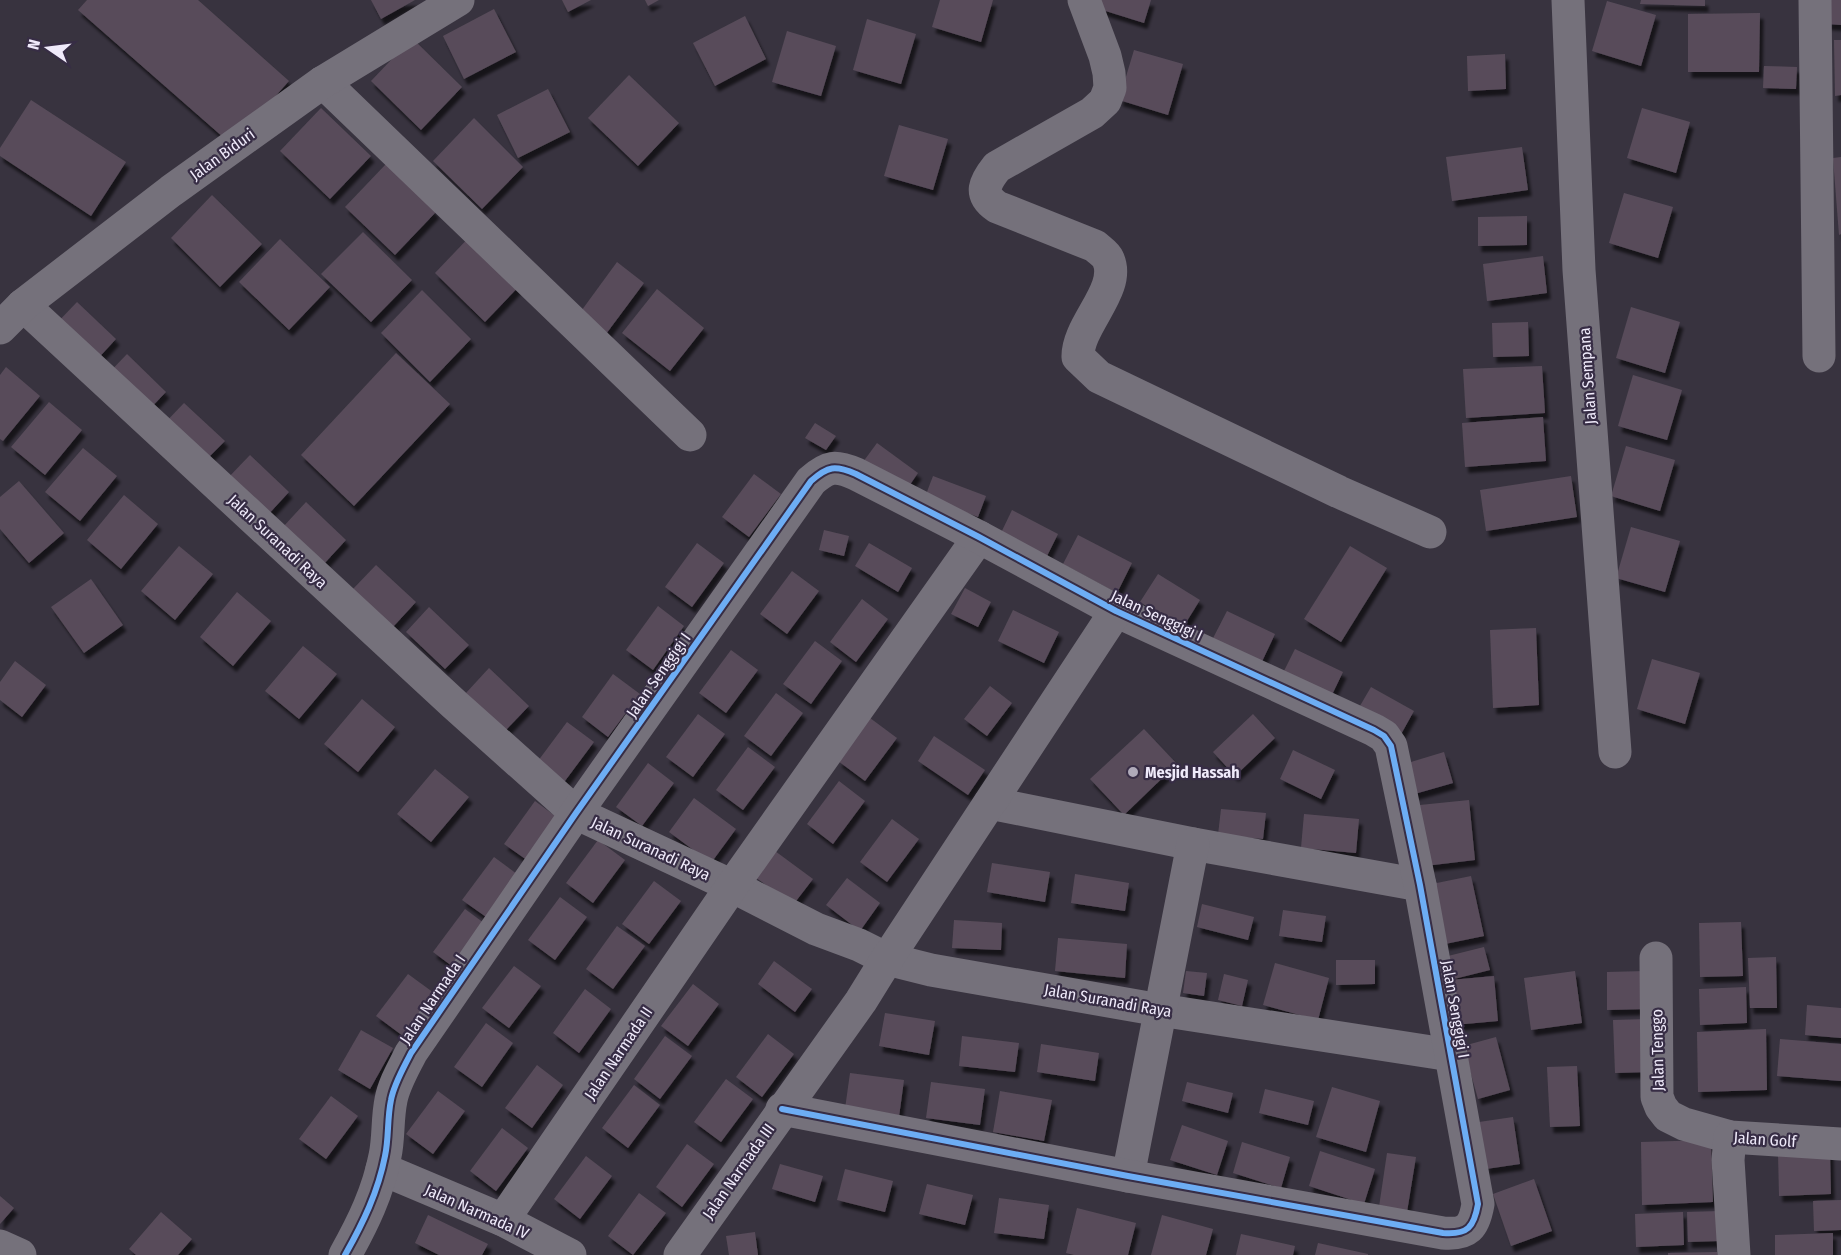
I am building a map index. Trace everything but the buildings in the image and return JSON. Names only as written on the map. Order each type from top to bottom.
[{"type":"street","name":"Jalan Biduri","points":[[0,328],[23,305],[171,191],[323,82],[458,0]]},
{"type":"street","points":[[1084,0],[1109,73],[1110,88],[1105,101],[1092,113],[997,167],[989,176],[984,190],[988,201],[997,207],[1095,246],[1108,257],[1112,272],[1106,292],[1083,333],[1077,349],[1078,357],[1099,377],[1339,492],[1430,532]]},
{"type":"street","name":"Jalan Sempana","points":[[1568,0],[1579,270],[1615,752]]},
{"type":"street","points":[[1815,0],[1820,356]]},
{"type":"street","points":[[323,82],[690,435]]},
{"type":"street","name":"Jalan Suranadi Raya","points":[[23,305],[445,696],[576,813],[732,886],[816,929],[886,959],[931,970],[1160,1010],[1451,1056]]},
{"type":"street","name":"Jalan Senggigi I","points":[[576,813],[812,481],[822,471],[832,468],[842,468],[856,474],[1116,611],[1384,736],[1391,746],[1396,763],[1420,885],[1478,1204],[1475,1220],[1467,1230],[1456,1234],[1443,1233],[1128,1176]]},
{"type":"street","name":"Jalan Narmada II","points":[[503,1220],[732,886],[979,537]]},
{"type":"street","name":"Jalan Narmada III","points":[[680,1255],[702,1241],[782,1109],[861,1001],[886,959],[1116,611]]},
{"type":"street","points":[[990,803],[1192,844],[1420,885]]},
{"type":"street","name":"Jalan Narmada I","points":[[345,1255],[365,1220],[382,1169],[386,1154],[390,1101],[395,1085],[411,1053],[576,813]]},
{"type":"street","points":[[782,1109],[1128,1176],[1192,844]]},
{"type":"street","name":"Jalan Tenggo","points":[[1656,958],[1657,1097],[1668,1116],[1690,1125]]},
{"type":"street","name":"Jalan Golf","points":[[1690,1125],[1730,1137],[1841,1144]]},
{"type":"street","points":[[1730,1137],[1728,1160],[1734,1255]]},
{"type":"street","name":"Jalan Narmada IV","points":[[382,1169],[503,1220],[570,1255]]},
{"type":"street","points":[[0,1246],[20,1255]]},
{"type":"cycle path","points":[[345,1255],[374,1195],[386,1149],[392,1094],[411,1053],[576,813],[811,481],[822,472],[837,468],[856,474],[1116,611],[1374,730],[1384,736],[1391,746],[1420,885],[1478,1204],[1472,1224],[1464,1231],[1443,1233],[1128,1176],[782,1109]]},
{"type":"place","name":"Mesjid Hassah","points":[[1133,772]]}]
